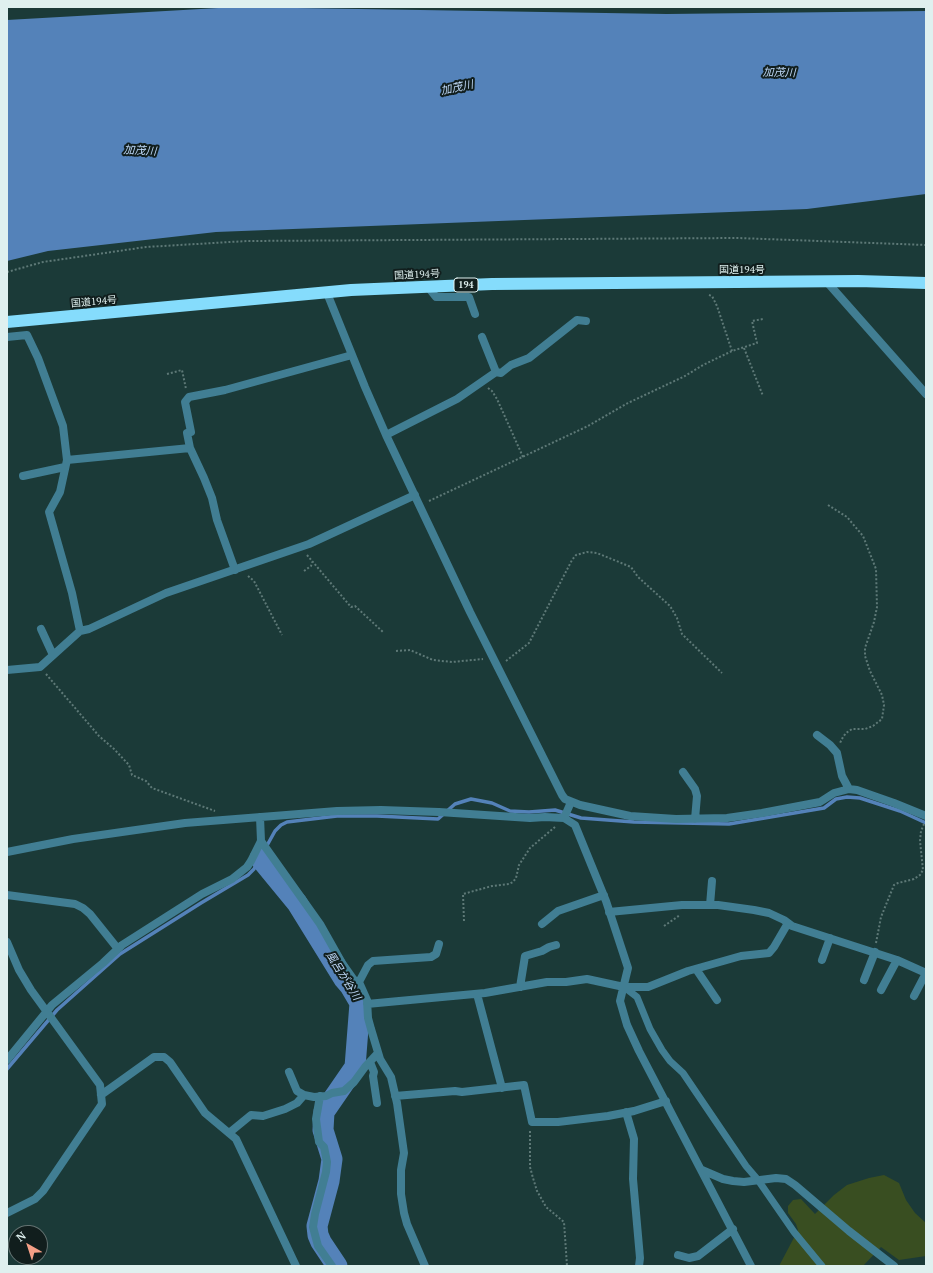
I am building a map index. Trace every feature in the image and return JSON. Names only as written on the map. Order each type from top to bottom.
[{"type":"highway","name":"国道194号","points":[[7,322],[327,293],[492,284],[826,282],[926,283]]},
{"type":"street","points":[[826,282],[926,394]]},
{"type":"street","points":[[428,287],[436,297],[469,297],[475,314]]},
{"type":"street","points":[[327,293],[386,435],[497,667],[565,800],[571,803],[630,816],[676,819],[727,818],[820,802],[834,793],[849,789],[857,790],[926,816]]},
{"type":"street","points":[[386,435],[457,399],[496,372],[500,373],[511,365],[529,358],[578,320],[586,321]]},
{"type":"street","points":[[7,337],[27,335],[38,358],[63,426],[66,463],[60,492],[49,512],[72,593],[80,631]]},
{"type":"street","points":[[482,337],[496,372]]},
{"type":"street","points":[[235,570],[217,520],[212,498],[190,448],[187,434],[191,432],[185,402],[189,397],[225,390],[352,355]]},
{"type":"street","points":[[23,476],[66,463],[190,448]]},
{"type":"street","points":[[7,670],[40,667],[80,631],[89,629],[166,593],[300,547],[415,495]]},
{"type":"street","points":[[41,629],[53,655]]},
{"type":"street","points":[[817,735],[830,745],[836,753],[842,776],[849,789]]},
{"type":"street","points":[[683,772],[695,789],[697,796],[695,819]]},
{"type":"street","points":[[565,817],[571,803]]},
{"type":"street","points":[[7,852],[87,837],[184,823],[337,810],[439,812],[530,818],[545,816],[565,817],[575,825],[604,895],[628,968],[620,1001],[627,1025],[639,1051],[751,1266]]},
{"type":"street","points":[[7,1060],[52,1006],[118,949],[202,894],[240,873],[252,861],[261,841],[260,817]]},
{"type":"street","points":[[261,841],[320,924],[342,963],[354,980],[359,982],[367,1000],[368,1018],[378,1053],[390,1077],[395,1096],[404,1153],[401,1170],[401,1194],[404,1213],[407,1224],[425,1266]]},
{"type":"street","points":[[710,905],[712,881]]},
{"type":"street","points":[[7,895],[75,904],[90,914],[118,949]]},
{"type":"street","points":[[542,924],[558,911],[604,895]]},
{"type":"street","points":[[609,912],[682,905],[718,904],[769,913],[792,926],[875,952],[926,973],[914,996]]},
{"type":"street","points":[[367,1004],[477,994],[547,982],[566,982],[587,979],[624,987],[648,987],[696,969],[741,956],[769,953],[788,923]]},
{"type":"street","points":[[822,960],[830,938]]},
{"type":"street","points":[[7,942],[19,970],[47,1012],[100,1085],[102,1104],[43,1191],[35,1199],[7,1213]]},
{"type":"street","points":[[359,982],[368,965],[373,961],[431,957],[436,954],[439,944]]},
{"type":"street","points":[[520,987],[525,956],[556,945]]},
{"type":"street","points":[[864,980],[875,952]]},
{"type":"street","points":[[881,990],[897,960]]},
{"type":"street","points":[[696,969],[717,1000]]},
{"type":"street","points":[[477,994],[502,1088]]},
{"type":"street","points":[[289,1072],[297,1091],[304,1096],[326,1096],[332,1093],[344,1091],[354,1082],[378,1053]]},
{"type":"street","points":[[101,1095],[154,1057],[164,1057],[170,1062],[205,1112],[236,1139],[296,1266]]},
{"type":"street","points":[[370,1062],[374,1072],[373,1076],[377,1103]]},
{"type":"street","points":[[395,1096],[455,1091],[462,1092],[524,1085],[532,1122],[584,1120],[626,1112],[666,1101]]},
{"type":"street","points":[[229,1133],[252,1115],[263,1116],[285,1109],[297,1103],[304,1096]]},
{"type":"street","points":[[320,1096],[316,1119],[320,1142],[324,1147],[327,1162],[326,1172],[314,1214],[313,1227],[318,1246],[332,1266]]},
{"type":"street","points":[[626,1112],[634,1139],[633,1179],[640,1258],[639,1266]]},
{"type":"street","points":[[702,1170],[723,1179],[733,1181],[744,1182],[776,1178],[786,1179],[848,1231],[894,1266]]},
{"type":"street","points":[[678,1255],[689,1258],[698,1256],[733,1229]]},
{"type":"lane","points":[[624,987],[637,997],[650,1029],[662,1050],[670,1061],[683,1073],[732,1147],[758,1180],[794,1232],[822,1266]]},
{"type":"path","points":[[7,272],[43,262],[146,247],[247,242],[738,238],[926,245]]},
{"type":"path","points":[[706,295],[712,296],[732,352]]},
{"type":"path","points":[[420,505],[588,426],[628,403],[685,376],[703,365],[757,343],[752,321],[763,319]]},
{"type":"path","points":[[744,348],[763,396]]},
{"type":"path","points":[[166,374],[182,370],[187,395],[189,397]]},
{"type":"path","points":[[481,383],[492,391],[523,457]]},
{"type":"path","points":[[828,504],[847,517],[863,536],[876,569],[877,607],[865,656],[870,671],[882,695],[884,705],[882,719],[873,726],[865,729],[852,729],[846,733],[842,737],[836,753]]},
{"type":"path","points":[[300,547],[351,607],[355,606],[383,632]]},
{"type":"path","points":[[497,667],[528,643],[572,560],[576,555],[587,552],[597,553],[631,568],[638,577],[670,606],[677,618],[682,634],[722,673]]},
{"type":"path","points":[[304,571],[311,566],[313,562]]},
{"type":"path","points":[[235,570],[246,574],[254,581],[282,635]]},
{"type":"path","points":[[396,651],[410,650],[433,660],[452,662],[493,658]]},
{"type":"path","points":[[40,667],[99,736],[114,749],[128,765],[132,775],[146,781],[152,788],[215,810],[231,819]]},
{"type":"path","points":[[464,921],[463,894],[513,882],[516,878],[519,865],[530,848],[565,817]]},
{"type":"path","points":[[875,952],[881,917],[894,885],[914,879],[920,875],[923,870],[920,832],[926,821]]},
{"type":"path","points":[[532,1122],[530,1126],[530,1167],[532,1178],[546,1207],[564,1222],[567,1266]]},
{"type":"green space","points":[[884,1175],[899,1183],[906,1200],[915,1213],[926,1223],[926,1256],[899,1260],[881,1247],[863,1266],[779,1266],[798,1230],[796,1224],[788,1213],[788,1206],[793,1200],[801,1199],[815,1214],[834,1195],[847,1185]]},
{"type":"water","name":"加茂川","points":[[236,7],[667,14],[926,11],[926,194],[807,209],[216,232],[48,251],[7,261],[7,20]]},
{"type":"waterway","points":[[7,1069],[57,1010],[120,954],[248,875],[254,869],[275,831],[287,822],[337,816],[438,819],[455,804],[471,799],[492,803],[510,811],[529,812],[555,810],[581,818],[634,822],[729,824],[824,808],[836,799],[847,797],[860,798],[900,811],[926,823]]},
{"type":"waterway","name":"風呂が谷川","points":[[260,858],[297,903],[360,1003],[355,1067],[324,1112],[323,1130],[332,1159],[329,1181],[317,1226],[318,1235],[321,1242],[337,1266]]}]
